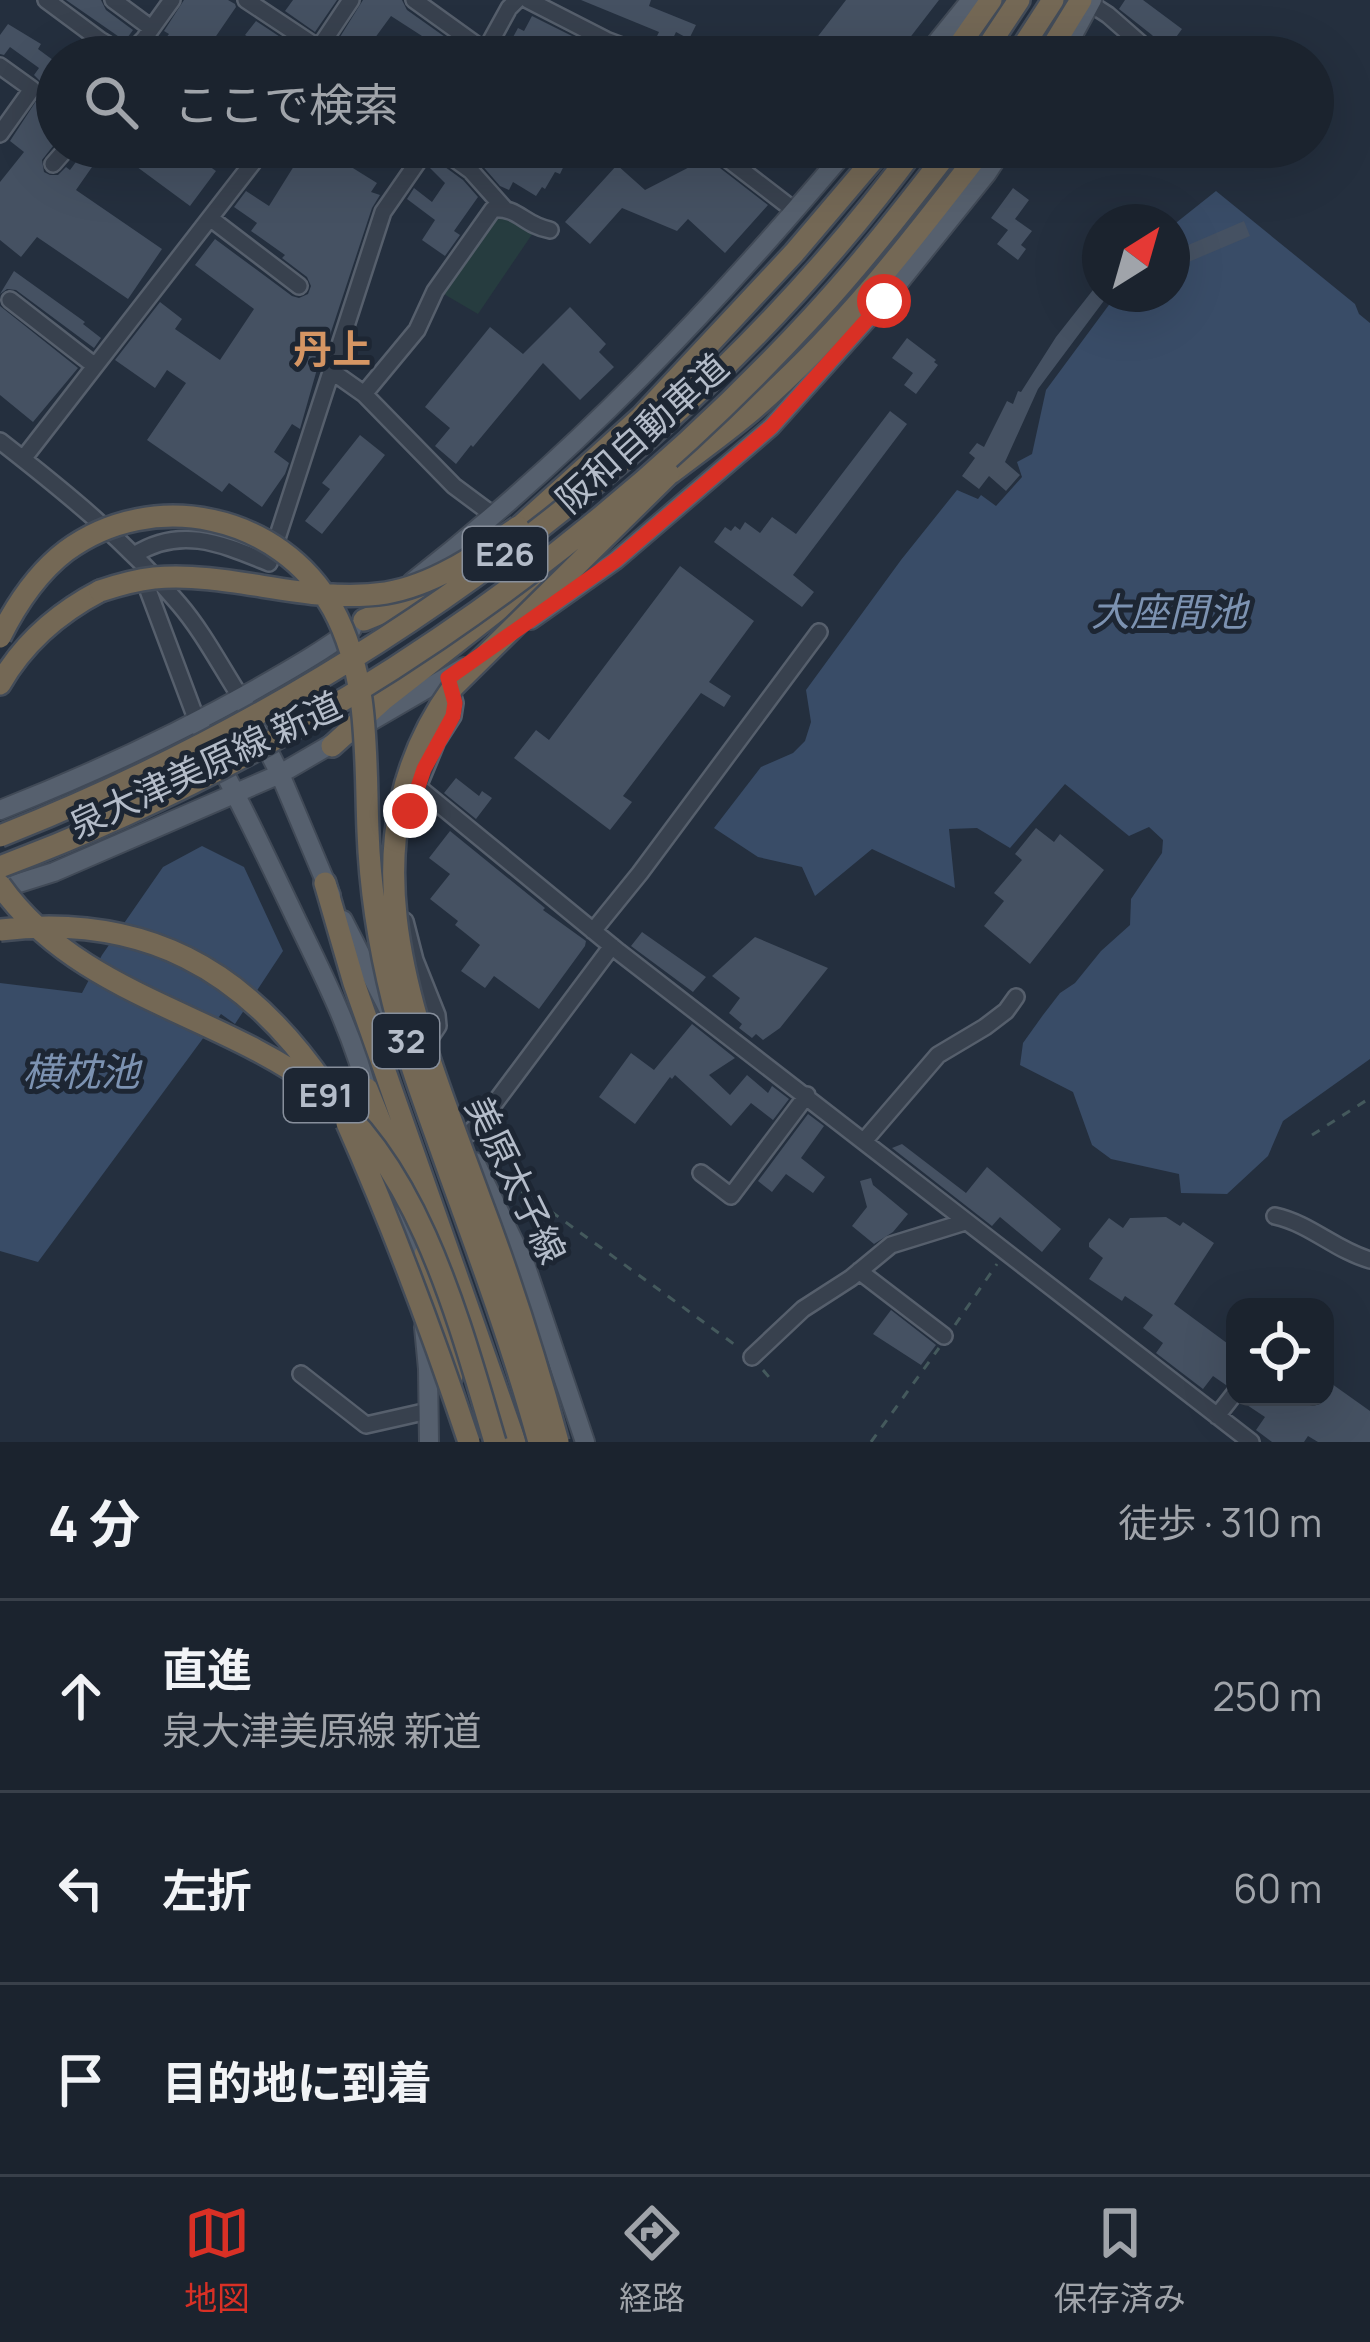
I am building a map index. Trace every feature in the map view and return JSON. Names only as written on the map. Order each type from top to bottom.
[{"type":"highway","points":[[966,36],[991,0]]},
{"type":"highway","points":[[995,36],[1019,0]]},
{"type":"highway","points":[[1030,36],[1054,0]]},
{"type":"highway","points":[[1061,36],[1087,1]]},
{"type":"highway","points":[[364,620],[418,598],[493,550],[641,417],[794,254],[866,168]]},
{"type":"highway","name":"阪和自動車道","points":[[0,836],[131,780],[308,686],[401,628],[562,511],[719,371],[795,292],[900,168]]},
{"type":"highway","name":"阪和自動車道","points":[[0,867],[152,803],[328,708],[421,651],[582,532],[660,467],[814,316],[936,168]]},
{"type":"highway","points":[[332,746],[384,699],[750,411],[880,278],[967,168]]},
{"type":"highway","points":[[0,684],[23,650],[57,617],[100,591],[126,583],[183,577],[346,596],[390,592],[434,578],[544,510],[719,371]]},
{"type":"highway","points":[[558,1442],[502,1262],[425,1047],[409,985],[393,902],[397,817],[416,749],[453,687],[649,496],[740,391]]},
{"type":"highway","name":"E91","points":[[0,637],[26,592],[66,551],[116,525],[145,517],[175,514],[232,525],[282,551],[320,588],[343,631],[357,674],[375,910],[394,1005],[519,1367],[539,1442]]},
{"type":"highway","points":[[325,884],[354,983],[515,1442]]},
{"type":"highway","name":"E91","points":[[0,887],[38,930],[85,965],[294,1072],[356,1123],[389,1166],[421,1231],[458,1325],[495,1442]]},
{"type":"highway","name":"E91","points":[[0,930],[80,928],[142,940],[215,974],[281,1028],[324,1085],[364,1160],[469,1442]]},
{"type":"highway","points":[[367,1089],[406,1186],[428,1263],[451,1364],[457,1442]]},
{"type":"main road","points":[[942,36],[970,0]]},
{"type":"main road","points":[[1071,36],[1087,1]]},
{"type":"main road","name":"泉大津美原線 新道","points":[[0,810],[116,763],[197,721],[327,648],[364,620],[465,541],[639,382],[831,168]]},
{"type":"main road","name":"泉大津美原線 新道","points":[[0,887],[54,872],[280,774],[448,678],[616,560],[771,427],[884,301],[990,168]]},
{"type":"main road","name":"美原太子線","points":[[241,698],[380,996],[462,1139],[526,1267],[585,1442]]},
{"type":"main road","name":"32","points":[[197,721],[324,976],[367,1089],[423,1322],[429,1442]]},
{"type":"street","points":[[46,0],[95,36]]},
{"type":"street","points":[[112,0],[152,28]]},
{"type":"street","points":[[145,36],[172,0]]},
{"type":"street","points":[[246,0],[296,36]]},
{"type":"street","points":[[331,36],[351,0]]},
{"type":"street","points":[[414,0],[460,36]]},
{"type":"street","points":[[493,36],[517,0]]},
{"type":"street","points":[[528,0],[599,36]]},
{"type":"street","points":[[1087,1],[1132,36]]},
{"type":"street","points":[[0,66],[32,89],[0,134]]},
{"type":"street","points":[[22,459],[249,168]]},
{"type":"street","points":[[134,555],[155,542],[178,538],[232,548],[269,563],[383,212],[413,168]]},
{"type":"street","points":[[467,168],[504,208]]},
{"type":"street","points":[[739,168],[795,211]]},
{"type":"street","points":[[364,394],[417,330],[435,291],[493,209],[510,208],[534,226],[550,230]]},
{"type":"street","points":[[210,218],[299,286]]},
{"type":"street","points":[[10,300],[95,366]]},
{"type":"street","points":[[330,370],[364,394],[454,486],[494,515]]},
{"type":"street","points":[[0,441],[87,510],[134,555],[182,608],[241,698]]},
{"type":"street","points":[[134,555],[197,721]]},
{"type":"street","points":[[593,931],[820,632]]},
{"type":"street","points":[[410,1048],[432,1035],[437,1015],[406,924],[404,840],[436,741],[453,716],[455,703],[448,678]]},
{"type":"street","points":[[418,787],[612,946],[1251,1442]]},
{"type":"street","points":[[462,1139],[479,1124],[612,946]]},
{"type":"street","points":[[864,1141],[938,1054],[985,1027],[1016,997]]},
{"type":"street","points":[[701,1173],[731,1196],[806,1095]]},
{"type":"street","points":[[1275,1216],[1304,1225],[1340,1249],[1370,1260]]},
{"type":"street","points":[[752,1357],[803,1310],[891,1246],[965,1222]]},
{"type":"street","points":[[859,1271],[944,1336]]},
{"type":"street","points":[[301,1374],[366,1425],[428,1411]]},
{"type":"street","points":[[1217,1416],[1226,1404]]},
{"type":"path","points":[[1312,1135],[1370,1098]]},
{"type":"path","points":[[494,1199],[514,1187],[531,1197],[752,1357],[774,1384]]},
{"type":"green space","points":[[495,211],[535,230],[478,314],[437,290]]},
{"type":"water","name":"大座間池","points":[[1216,191],[1355,304],[1370,323],[1370,1059],[1283,1121],[1268,1156],[1227,1194],[1181,1193],[1179,1174],[1111,1159],[1092,1145],[1073,1092],[1020,1065],[1023,1043],[1060,993],[1130,925],[1131,899],[1162,853],[1163,840],[1149,827],[1129,836],[1065,784],[1010,848],[977,828],[949,829],[955,888],[872,849],[815,896],[802,867],[758,857],[714,828],[761,767],[793,753],[805,741],[811,722],[806,690],[957,490],[978,499],[981,495],[996,506],[1022,477],[1017,462],[1032,454],[1046,390],[1104,312],[1190,312],[1190,212]]},
{"type":"water","name":"横枕池","points":[[202,846],[244,867],[283,951],[235,1024],[221,1014],[38,1262],[0,1251],[0,983],[82,993],[102,955],[163,867]]},
{"type":"building","points":[[66,0],[101,0],[106,10],[133,30],[129,36],[118,36]]},
{"type":"building","points":[[184,0],[235,4],[216,36],[167,36],[164,31]]},
{"type":"building","points":[[293,0],[337,0],[315,32],[285,11]]},
{"type":"building","points":[[363,0],[402,0],[407,10],[444,36],[422,36],[391,16],[376,36],[341,36]]},
{"type":"building","points":[[581,0],[651,0],[649,6],[696,25],[690,36],[676,32],[657,36],[659,32]]},
{"type":"building","points":[[846,0],[939,0],[911,36],[818,36]]},
{"type":"building","points":[[1125,0],[1143,0],[1182,29],[1177,36],[1153,36],[1119,9]]},
{"type":"building","points":[[532,16],[572,36],[514,36],[518,28],[524,31]]},
{"type":"building","points":[[256,21],[279,36],[247,36]]},
{"type":"building","points":[[8,24],[36,41],[36,66],[10,47],[0,54],[0,35]]},
{"type":"building","points":[[36,101],[36,168],[58,175],[65,168],[91,168],[76,190],[162,249],[128,299],[37,237],[21,257],[0,240],[0,182],[24,152],[10,141]]},
{"type":"building","points":[[138,168],[216,171],[190,206]]},
{"type":"building","points":[[293,168],[353,168],[377,183],[371,192],[380,195],[327,334],[300,429],[292,424],[274,452],[289,463],[285,474],[262,507],[229,483],[222,492],[147,440],[186,383],[167,370],[155,388],[115,360],[160,302],[182,319],[175,329],[220,360],[254,309],[195,265],[215,239],[292,296],[308,294],[307,277],[251,231],[257,223],[234,207],[246,191],[269,206]]},
{"type":"building","points":[[430,168],[446,168],[478,197],[454,231],[460,235],[445,256],[422,240],[435,220],[407,199],[414,188],[432,202],[445,183]]},
{"type":"building","points":[[484,168],[563,168],[536,196],[513,182],[509,190]]},
{"type":"building","points":[[614,168],[645,190],[688,168],[720,168],[768,205],[725,253],[688,219],[677,231],[622,208],[590,244],[565,222]]},
{"type":"building","points":[[1013,188],[1029,200],[1015,219],[1032,231],[1021,245],[1026,249],[1018,260],[997,244],[1008,230],[991,218]]},
{"type":"building","points":[[1244,221],[1250,236],[1190,261],[1190,244]]},
{"type":"building","points":[[14,271],[85,322],[101,338],[94,348],[16,290],[0,294]]},
{"type":"building","points":[[1082,304],[1082,312],[1096,312],[1038,389],[1005,462],[1020,475],[1006,491],[989,476],[979,489],[962,476],[975,458],[969,453],[977,443],[984,447],[1007,401],[1013,404]]},
{"type":"building","points":[[0,306],[78,368],[33,422],[0,395]]},
{"type":"building","points":[[570,307],[606,344],[599,352],[614,367],[580,400],[543,363],[456,464],[435,446],[450,428],[425,407],[490,327],[523,354]]},
{"type":"building","points":[[907,338],[938,365],[916,394],[904,385],[913,373],[892,358]]},
{"type":"building","points":[[890,411],[907,424],[793,575],[814,592],[802,607],[714,542],[725,527],[740,530],[745,522],[760,533],[772,517],[796,534]]},
{"type":"building","points":[[360,435],[385,455],[322,534],[305,521],[330,489],[322,483]]},
{"type":"building","points":[[680,566],[754,621],[709,682],[731,696],[724,707],[701,693],[623,796],[632,802],[610,830],[514,758],[536,730],[549,740]]},
{"type":"building","points":[[456,778],[479,796],[482,791],[492,798],[476,819],[444,793]]},
{"type":"building","points":[[1036,828],[1054,842],[1060,834],[1104,870],[1030,964],[984,926],[1004,901],[994,893],[1022,860],[1015,854]]},
{"type":"building","points":[[450,831],[586,941],[539,1009],[494,976],[485,988],[461,971],[480,945],[430,899],[450,874],[429,858]]},
{"type":"building","points":[[642,932],[706,977],[693,992],[631,946]]},
{"type":"building","points":[[755,937],[828,968],[780,1028],[763,1040],[739,1028],[742,1024],[729,1013],[740,998],[712,976]]},
{"type":"building","points":[[692,1024],[735,1058],[709,1075],[730,1095],[747,1075],[768,1093],[772,1086],[789,1099],[773,1120],[751,1103],[731,1126],[675,1075],[635,1124],[599,1097],[631,1053],[654,1070]]},
{"type":"building","points":[[808,1114],[824,1126],[801,1158],[825,1177],[813,1193],[786,1174],[772,1192],[758,1181]]},
{"type":"building","points":[[902,1144],[966,1193],[987,1167],[1061,1229],[1042,1252],[1000,1217],[992,1226],[892,1148]]},
{"type":"building","points":[[871,1178],[873,1185],[908,1214],[874,1244],[852,1226],[867,1207],[860,1181]]},
{"type":"building","points":[[1166,1217],[1180,1226],[1183,1222],[1214,1243],[1174,1304],[1226,1342],[1226,1385],[1213,1376],[1203,1389],[1156,1353],[1163,1343],[1143,1328],[1153,1315],[1089,1279],[1103,1258],[1089,1243],[1109,1218],[1123,1228],[1130,1218]]},
{"type":"building","points":[[891,1310],[936,1345],[921,1365],[873,1334]]},
{"type":"building","points":[[1334,1385],[1370,1411],[1370,1442],[1318,1442],[1308,1436],[1304,1442],[1272,1442],[1256,1430],[1265,1417],[1248,1406],[1334,1406]]},
{"type":"district","name":"丹上","points":[[332,349]]},
{"type":"route","points":[[410,811],[436,741],[453,716],[455,703],[448,678],[616,560],[771,427],[884,301]]}]
